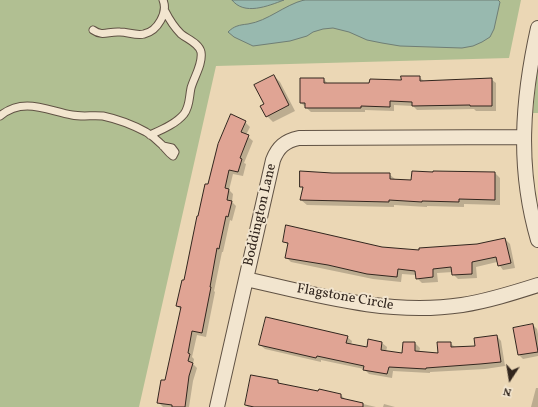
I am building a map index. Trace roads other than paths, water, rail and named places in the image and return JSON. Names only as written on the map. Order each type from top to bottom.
[{"type":"street","points":[[538,28],[524,112],[524,137],[528,195],[538,240]]},
{"type":"street","name":"Boddington Lane","points":[[217,407],[273,160],[277,151],[284,143],[299,138],[524,137]]},
{"type":"street","name":"Flagstone Circle","points":[[246,279],[350,302],[399,308],[430,308],[462,305],[492,299],[538,284]]},
{"type":"lane","points":[[150,135],[174,122],[184,114],[188,105],[191,87],[200,62],[201,52],[194,43],[181,34],[171,21],[165,11],[163,0]]},
{"type":"lane","points":[[93,30],[101,34],[117,31],[144,34],[153,30],[162,18],[165,11]]},
{"type":"lane","points":[[0,116],[8,110],[18,106],[34,106],[73,115],[102,116],[120,120],[150,135],[163,146]]},
{"type":"water","points":[[232,0],[284,0],[264,7],[250,9],[237,5]]},
{"type":"water","points":[[304,0],[498,0],[500,2],[494,29],[490,37],[473,46],[462,48],[400,46],[367,40],[349,32],[333,28],[313,32],[307,36],[290,41],[253,46],[234,37],[228,32],[237,26],[262,20],[290,5]]}]
